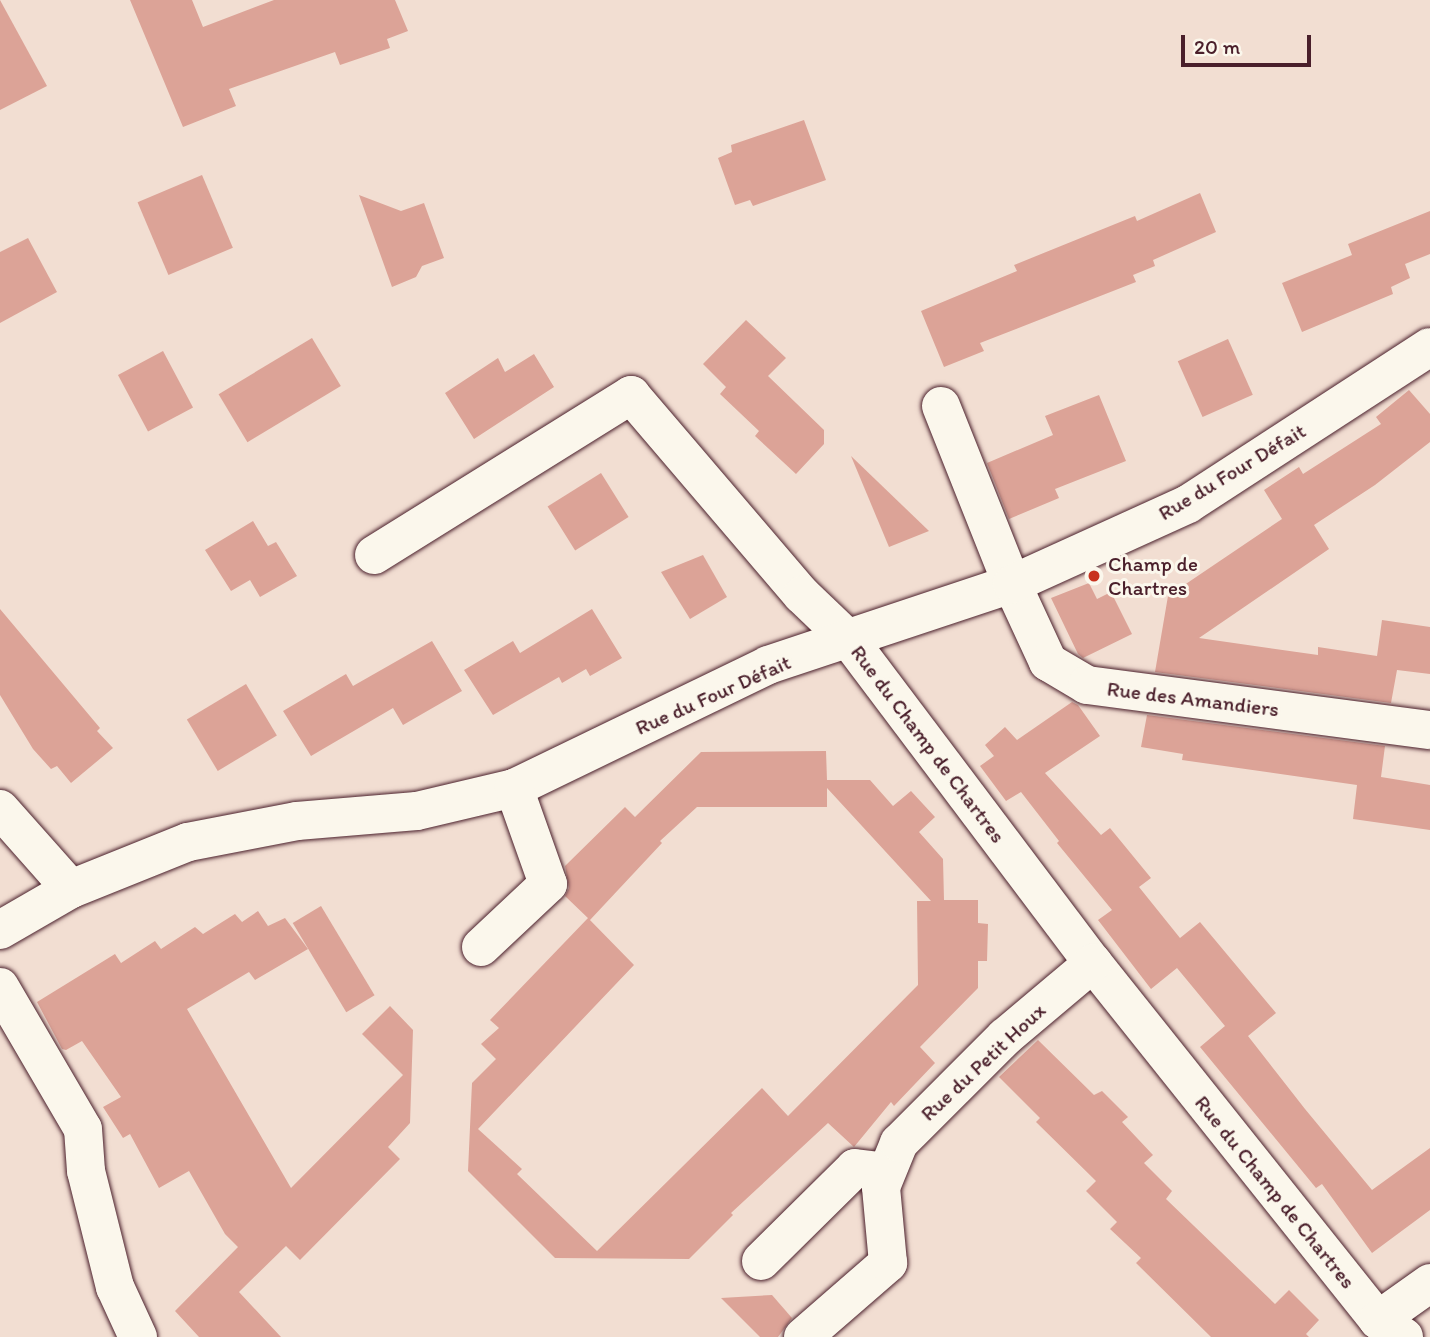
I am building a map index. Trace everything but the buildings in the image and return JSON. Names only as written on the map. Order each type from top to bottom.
[{"type":"street","name":"Rue du Four Défait","points":[[0,930],[71,889],[188,842],[297,821],[417,811],[514,788],[768,665],[850,640],[1012,584],[1188,503],[1430,347]]},
{"type":"street","name":"Rue du Champ de Chartres","points":[[374,555],[631,395],[802,595],[850,640],[1093,963],[1391,1329]]},
{"type":"street","name":"Rue des Amandiers","points":[[941,406],[1012,584],[1048,662],[1087,685],[1430,730]]},
{"type":"street","points":[[481,947],[548,884],[514,788]]},
{"type":"street","points":[[0,809],[71,889]]},
{"type":"street","name":"Rue du Petit Houx","points":[[803,1337],[888,1263],[881,1187],[899,1143],[1005,1037],[1093,963]]},
{"type":"street","points":[[0,988],[83,1129],[86,1171],[115,1287],[138,1337]]},
{"type":"street","points":[[761,1261],[855,1168],[886,1172]]},
{"type":"street","points":[[1391,1329],[1430,1283]]},
{"type":"place","name":"Champ de Chartres","points":[[1094,576]]}]
